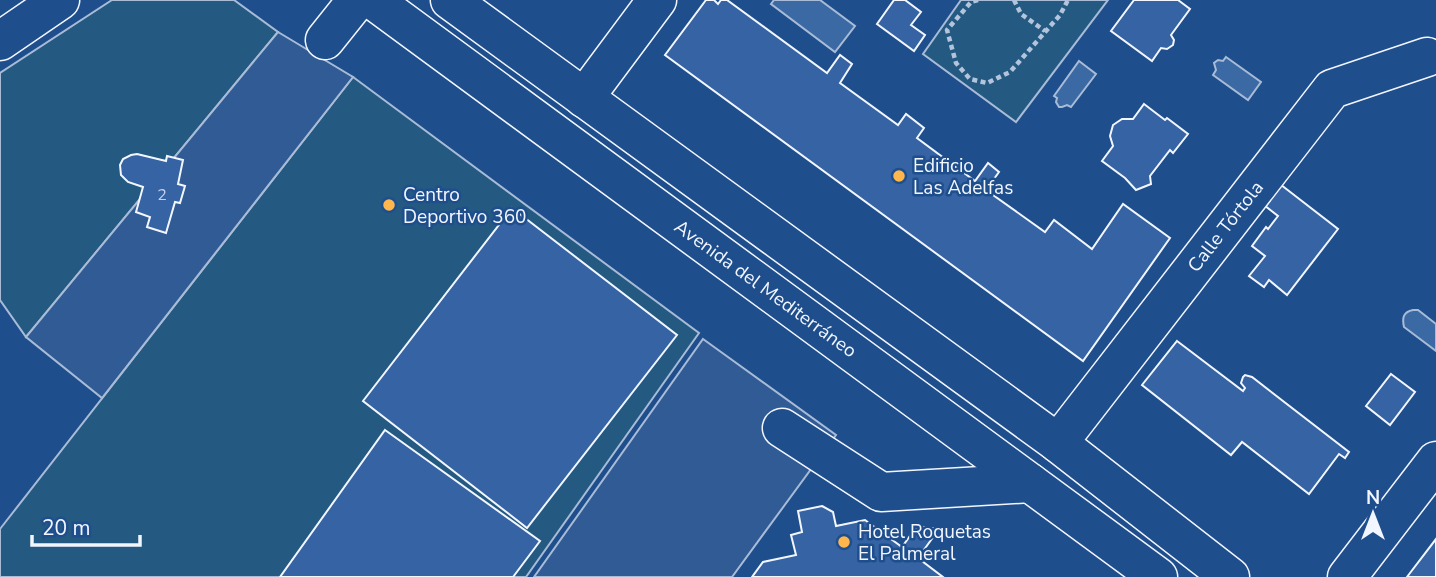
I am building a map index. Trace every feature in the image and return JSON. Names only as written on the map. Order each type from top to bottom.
[{"type":"street","points":[[0,41],[60,0]]},
{"type":"street","points":[[325,40],[357,0]]},
{"type":"street","name":"Avenida del Mediterráneo","points":[[373,0],[1158,577]]},
{"type":"street","points":[[450,0],[1058,443],[1230,577]]},
{"type":"street","points":[[584,97],[657,0]]},
{"type":"street","name":"Calle Tórtola","points":[[1058,443],[1332,89],[1427,57]]},
{"type":"street","points":[[782,428],[881,492],[1030,483]]},
{"type":"street","points":[[1347,577],[1436,461]]},
{"type":"path","points":[[978,0],[971,2],[947,30],[956,63],[970,79],[987,83],[1010,72],[1060,15],[1068,0]]},
{"type":"path","points":[[1014,0],[1021,14],[1045,31]]},
{"type":"shaded area","points":[[112,0],[234,0],[278,32],[26,337],[0,300],[0,73]]},
{"type":"shaded area","points":[[774,0],[820,0],[855,26],[835,52],[771,4]]},
{"type":"shaded area","points":[[961,0],[1108,0],[1016,122],[923,54]]},
{"type":"shaded area","points":[[278,32],[353,77],[102,398],[26,337]]},
{"type":"shaded area","points":[[1226,57],[1261,82],[1248,100],[1213,75],[1216,70],[1214,63],[1223,61]]},
{"type":"shaded area","points":[[1079,61],[1096,74],[1071,107],[1059,107],[1054,96]]},
{"type":"shaded area","name":"Centro Deportivo 360","points":[[353,77],[699,333],[526,577],[0,577],[0,529]]},
{"type":"shaded area","points":[[1418,310],[1436,324],[1436,351],[1404,327],[1404,316]]},
{"type":"shaded area","points":[[703,339],[836,435],[732,577],[534,577]]},
{"type":"building","name":"Edificio Las Adelfas","points":[[706,0],[714,0],[718,4],[721,0],[727,0],[827,73],[840,55],[852,64],[840,83],[898,125],[906,114],[924,128],[917,138],[975,181],[988,163],[999,172],[986,190],[1045,232],[1054,220],[1092,249],[1123,204],[1170,238],[1083,361],[665,55]]},
{"type":"building","points":[[894,0],[905,0],[921,12],[911,25],[925,35],[914,51],[877,24]]},
{"type":"building","points":[[1134,0],[1178,0],[1190,9],[1171,35],[1173,45],[1167,49],[1161,48],[1152,61],[1111,31]]},
{"type":"building","points":[[1144,104],[1188,134],[1173,153],[1170,150],[1150,176],[1151,184],[1136,190],[1102,161],[1113,146],[1110,136],[1113,125],[1122,119],[1133,119]]},
{"type":"building","points":[[137,154],[166,161],[167,156],[183,160],[178,184],[185,186],[180,203],[175,202],[166,233],[147,227],[150,217],[136,212],[143,187],[128,182],[121,175],[120,165],[123,159]]},
{"type":"building","points":[[1276,181],[1338,229],[1287,295],[1269,280],[1264,287],[1249,276],[1265,256],[1252,246],[1278,216],[1260,202]]},
{"type":"building","points":[[512,208],[677,335],[527,528],[363,401]]},
{"type":"building","points":[[1177,341],[1243,391],[1243,377],[1252,377],[1349,452],[1345,458],[1339,454],[1309,494],[1242,442],[1231,455],[1142,385]]},
{"type":"building","points":[[1391,374],[1415,392],[1390,425],[1366,406]]},
{"type":"building","points":[[385,430],[540,541],[513,577],[280,577]]},
{"type":"building","name":"Hotel Roquetas El Palmeral","points":[[822,506],[833,512],[836,526],[865,520],[902,547],[917,526],[939,529],[918,558],[943,577],[752,577],[763,562],[796,555],[791,535],[802,532],[798,511]]},
{"type":"building","points":[[1436,539],[1436,577],[1407,577],[1410,573]]},
{"type":"place","name":"Edificio Las Adelfas","points":[[899,176]]},
{"type":"place","name":"Centro Deportivo 360","points":[[389,205]]},
{"type":"place","name":"Hotel Roquetas El Palmeral","points":[[844,542]]}]
